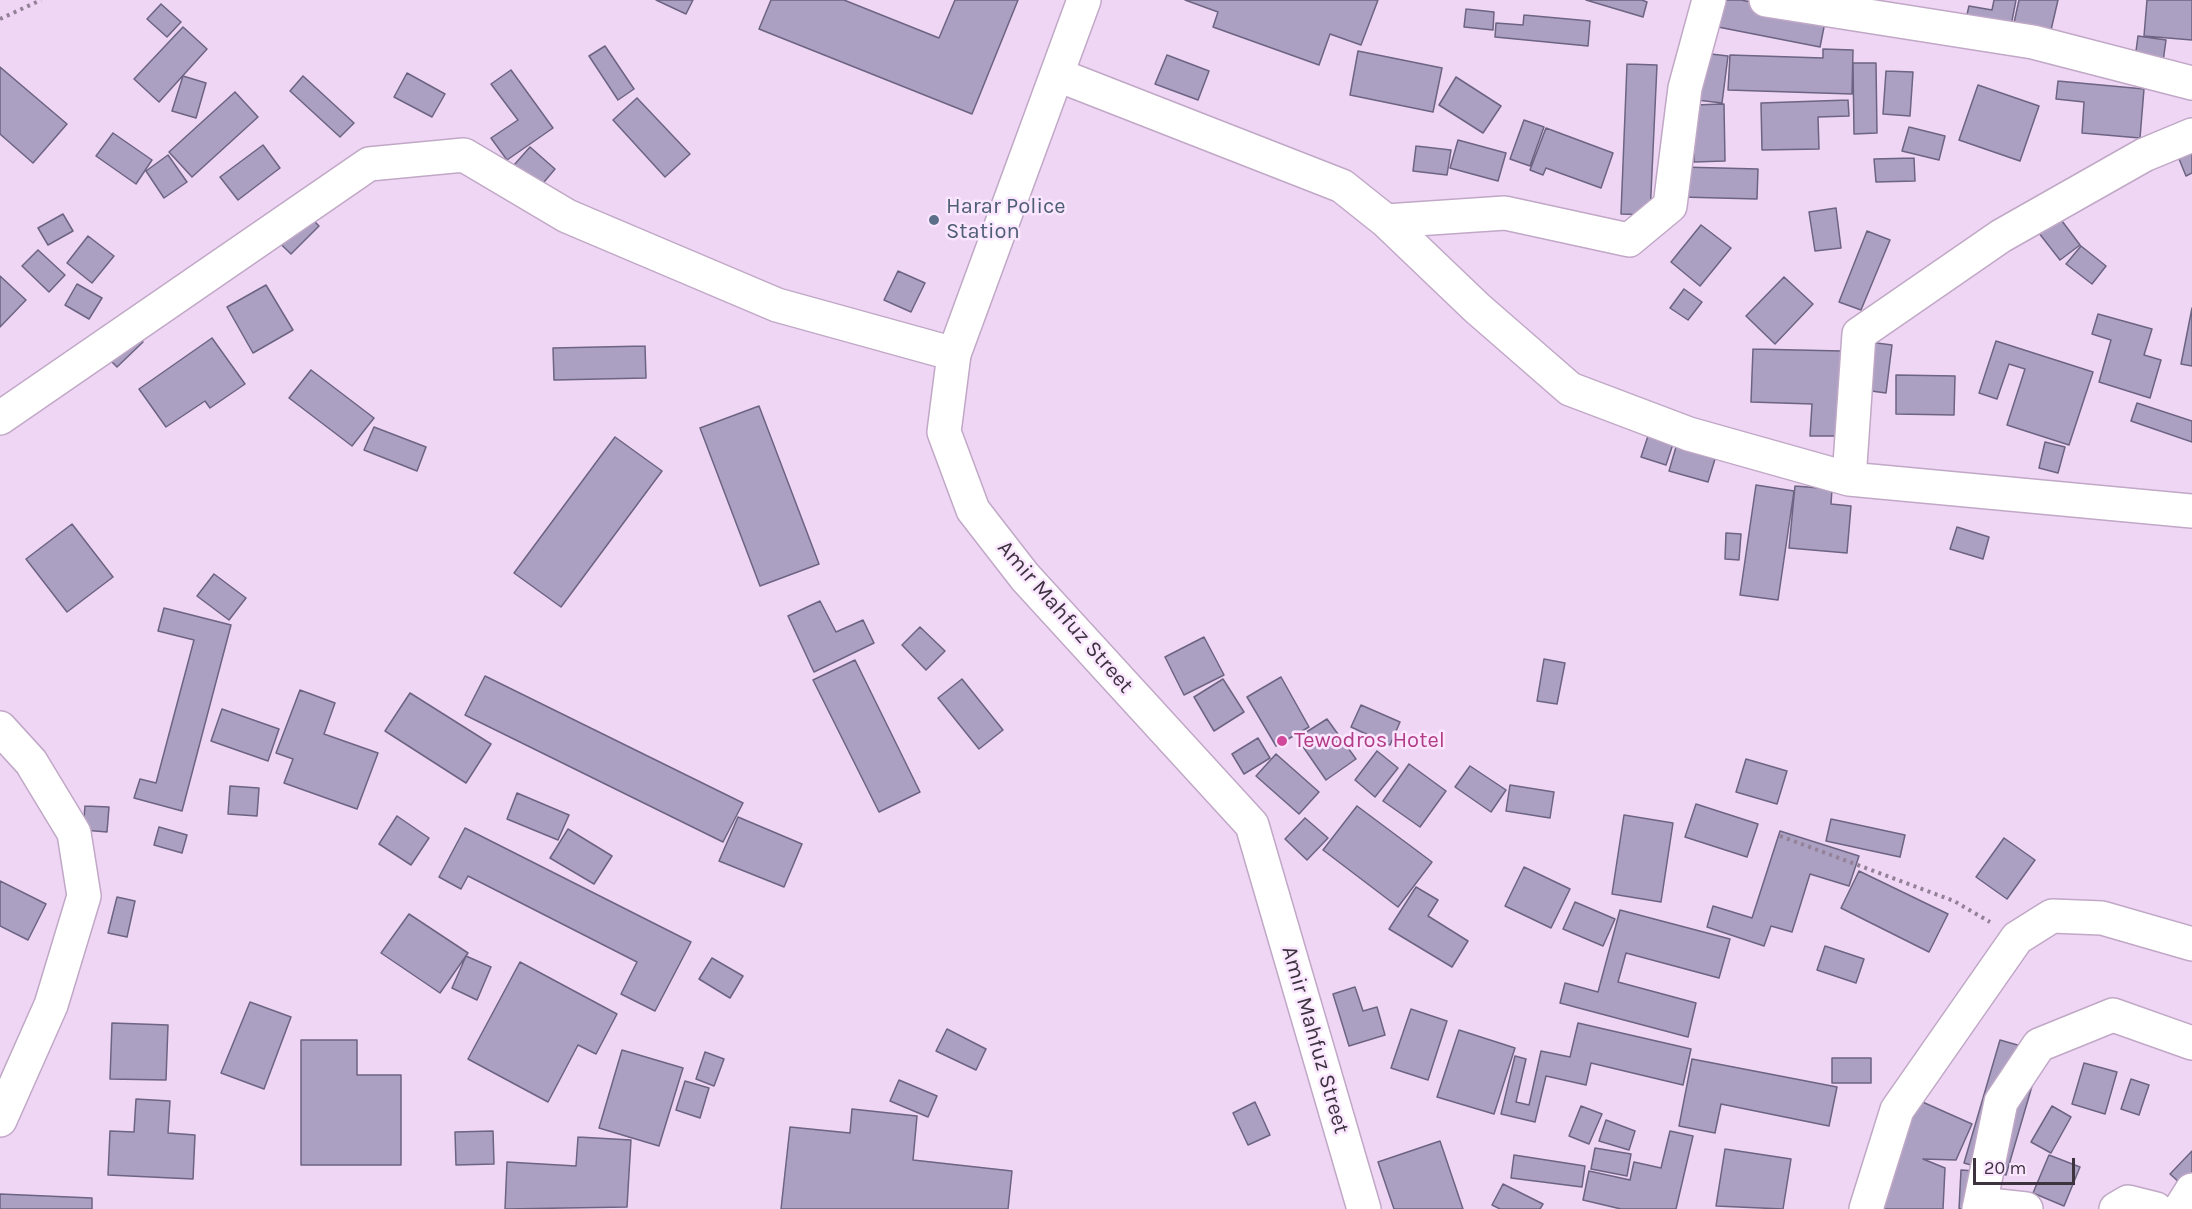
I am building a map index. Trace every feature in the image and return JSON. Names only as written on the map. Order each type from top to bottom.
[{"type":"street","name":"Amir Mahfuz Street","points":[[1084,0],[954,354],[944,432],[973,510],[1025,577],[1252,825],[1364,1209]]},
{"type":"street","points":[[1386,221],[1504,213],[1629,240],[1670,206],[1685,88],[1709,0]]},
{"type":"street","points":[[1766,0],[2033,42],[2192,83]]},
{"type":"street","points":[[1058,75],[1342,186],[1386,221],[1477,308],[1570,389],[1689,435],[1849,478],[2192,511]]},
{"type":"street","points":[[1849,478],[1859,334],[2001,236],[2144,155],[2192,135]]},
{"type":"street","points":[[0,418],[369,164],[464,155],[567,216],[777,305],[954,354]]},
{"type":"street","points":[[0,728],[31,762],[74,833],[84,896],[51,1005],[0,1120]]},
{"type":"street","points":[[1866,1209],[1897,1110],[2017,938],[2052,916],[2102,918],[2192,944]]},
{"type":"street","points":[[2026,1209],[1979,1206],[2001,1102],[2039,1045],[2113,1015],[2192,1043]]},
{"type":"street","points":[[2180,1209],[2192,1190]]},
{"type":"street","points":[[2116,1209],[2128,1202],[2156,1209]]},
{"type":"path","points":[[0,19],[41,0]]},
{"type":"path","points":[[1780,836],[1954,901],[2017,938]]},
{"type":"building","points":[[656,0],[693,0],[686,14]]},
{"type":"building","points":[[771,0],[844,0],[939,38],[955,0],[1018,0],[972,114],[759,29]]},
{"type":"building","points":[[1185,0],[1378,0],[1361,45],[1330,34],[1319,65],[1213,27],[1218,12]]},
{"type":"building","points":[[1586,0],[1642,0],[1647,2],[1643,17]]},
{"type":"building","points":[[1723,0],[1741,0],[1826,17],[1820,47],[1718,27]]},
{"type":"building","points":[[1994,0],[2016,0],[2010,31],[1965,23],[1969,6],[1992,10]]},
{"type":"building","points":[[2019,0],[2058,0],[2051,30],[2014,23]]},
{"type":"building","points":[[2147,0],[2192,0],[2192,40],[2144,36]]},
{"type":"building","points":[[161,4],[181,22],[167,37],[147,19]]},
{"type":"building","points":[[1466,9],[1494,12],[1493,30],[1464,27]]},
{"type":"building","points":[[1524,15],[1590,21],[1588,46],[1495,37],[1496,23],[1523,25]]},
{"type":"building","points":[[183,27],[207,49],[159,102],[134,79]]},
{"type":"building","points":[[2138,36],[2166,40],[2162,69],[2134,66]]},
{"type":"building","points":[[605,46],[634,89],[618,100],[589,56]]},
{"type":"building","points":[[1823,49],[1853,50],[1852,94],[1728,90],[1730,55],[1823,58]]},
{"type":"building","points":[[1358,51],[1442,68],[1433,112],[1350,95]]},
{"type":"building","points":[[1694,52],[1728,56],[1722,103],[1688,99]]},
{"type":"building","points":[[1167,55],[1209,71],[1198,100],[1155,84]]},
{"type":"building","points":[[1853,63],[1876,63],[1877,133],[1854,134]]},
{"type":"building","points":[[1627,64],[1657,65],[1650,215],[1621,214]]},
{"type":"building","points":[[0,67],[67,124],[33,163],[0,134]]},
{"type":"building","points":[[511,70],[553,128],[507,160],[491,138],[518,120],[491,84]]},
{"type":"building","points":[[1886,71],[1913,72],[1910,116],[1883,114]]},
{"type":"building","points":[[407,73],[445,94],[432,117],[394,97]]},
{"type":"building","points":[[183,76],[206,83],[196,118],[172,111]]},
{"type":"building","points":[[303,76],[354,123],[340,137],[290,91]]},
{"type":"building","points":[[1456,77],[1501,106],[1483,133],[1439,105]]},
{"type":"building","points":[[2058,81],[2144,89],[2140,138],[2082,133],[2084,102],[2056,99]]},
{"type":"building","points":[[1978,85],[2039,106],[2020,161],[1959,140]]},
{"type":"building","points":[[235,92],[258,117],[192,177],[169,152]]},
{"type":"building","points":[[637,98],[690,154],[665,177],[613,120]]},
{"type":"building","points":[[1848,100],[1849,116],[1818,117],[1819,149],[1762,150],[1761,103]]},
{"type":"building","points":[[1724,104],[1725,161],[1694,162],[1693,105]]},
{"type":"building","points":[[1524,120],[1544,127],[1530,166],[1510,159]]},
{"type":"building","points":[[1909,127],[1945,136],[1939,160],[1902,151]]},
{"type":"building","points":[[1546,128],[1613,153],[1601,188],[1546,168],[1543,175],[1530,170]]},
{"type":"building","points":[[113,133],[152,160],[136,184],[96,156]]},
{"type":"building","points":[[1458,140],[1506,153],[1498,181],[1450,168]]},
{"type":"building","points":[[263,145],[280,168],[238,200],[220,177]]},
{"type":"building","points":[[1416,146],[1451,150],[1447,175],[1413,171]]},
{"type":"building","points":[[530,147],[555,169],[539,188],[514,165]]},
{"type":"building","points":[[2192,148],[2192,173],[2186,176],[2177,154]]},
{"type":"building","points":[[168,155],[187,182],[164,198],[146,171]]},
{"type":"building","points":[[1914,158],[1915,181],[1876,182],[1874,159]]},
{"type":"building","points":[[1681,167],[1758,169],[1757,199],[1681,197]]},
{"type":"building","points":[[292,199],[319,226],[291,254],[264,228]]},
{"type":"building","points":[[1836,208],[1841,248],[1815,251],[1809,212]]},
{"type":"building","points":[[2056,213],[2080,245],[2060,260],[2035,228]]},
{"type":"building","points":[[63,214],[73,231],[48,245],[38,228]]},
{"type":"building","points":[[1701,225],[1731,248],[1700,286],[1671,262]]},
{"type":"building","points":[[1867,231],[1890,240],[1861,310],[1839,302]]},
{"type":"building","points":[[88,236],[114,256],[92,283],[67,263]]},
{"type":"building","points":[[2081,246],[2106,266],[2092,284],[2066,264]]},
{"type":"building","points":[[38,250],[65,275],[49,292],[22,266]]},
{"type":"building","points":[[898,271],[925,283],[911,312],[884,300]]},
{"type":"building","points":[[0,276],[26,300],[0,327]]},
{"type":"building","points":[[1784,277],[1813,304],[1775,344],[1746,316]]},
{"type":"building","points":[[77,284],[102,298],[89,319],[65,305]]},
{"type":"building","points":[[266,285],[293,330],[253,353],[227,307]]},
{"type":"building","points":[[1684,289],[1702,302],[1688,320],[1670,308]]},
{"type":"building","points":[[2192,308],[2192,366],[2181,364]]},
{"type":"building","points":[[2098,314],[2152,329],[2144,355],[2161,360],[2150,398],[2099,382],[2111,340],[2092,334]]},
{"type":"building","points":[[127,325],[143,342],[117,367],[100,350]]},
{"type":"building","points":[[212,338],[245,384],[210,408],[205,401],[166,427],[139,389]]},
{"type":"building","points":[[1996,341],[2093,372],[2069,445],[2007,425],[2025,369],[2009,364],[1997,399],[1979,393]]},
{"type":"building","points":[[1869,342],[1892,345],[1886,393],[1864,390]]},
{"type":"building","points":[[645,346],[646,378],[554,380],[553,348]]},
{"type":"building","points":[[1753,349],[1842,351],[1839,436],[1810,436],[1812,404],[1751,402]]},
{"type":"building","points":[[311,370],[374,418],[352,446],[289,398]]},
{"type":"building","points":[[1896,375],[1955,376],[1954,415],[1896,414]]},
{"type":"building","points":[[2137,403],[2192,421],[2192,442],[2131,421]]},
{"type":"building","points":[[759,406],[819,564],[760,586],[700,428]]},
{"type":"building","points":[[374,427],[426,447],[417,471],[364,450]]},
{"type":"building","points":[[1648,436],[1673,444],[1666,465],[1641,457]]},
{"type":"building","points":[[615,437],[662,471],[561,607],[514,573]]},
{"type":"building","points":[[2045,442],[2065,447],[2058,473],[2039,468]]},
{"type":"building","points":[[1676,447],[1715,459],[1708,482],[1669,471]]},
{"type":"building","points":[[1756,485],[1794,491],[1778,600],[1740,595]]},
{"type":"building","points":[[1795,486],[1832,489],[1831,504],[1851,506],[1847,553],[1789,548]]},
{"type":"building","points":[[72,524],[113,577],[67,612],[26,559]]},
{"type":"building","points":[[1957,527],[1989,537],[1983,559],[1950,549]]},
{"type":"building","points":[[1726,533],[1741,534],[1739,560],[1725,559]]},
{"type":"building","points":[[214,574],[246,598],[229,620],[197,596]]},
{"type":"building","points":[[820,601],[836,632],[863,620],[874,643],[814,672],[788,616]]},
{"type":"building","points":[[164,608],[231,625],[182,811],[134,798],[140,779],[156,783],[194,640],[158,631]]},
{"type":"building","points":[[920,627],[945,651],[926,670],[902,645]]},
{"type":"building","points":[[1204,637],[1224,675],[1184,695],[1165,657]]},
{"type":"building","points":[[1544,659],[1565,663],[1557,704],[1537,701]]},
{"type":"building","points":[[855,660],[920,792],[879,812],[813,680]]},
{"type":"building","points":[[485,676],[743,803],[723,842],[465,715]]},
{"type":"building","points":[[1281,677],[1309,727],[1276,746],[1247,697]]},
{"type":"building","points":[[962,679],[1003,730],[979,749],[938,698]]},
{"type":"building","points":[[1223,679],[1244,712],[1214,731],[1194,697]]},
{"type":"building","points":[[300,690],[335,703],[324,734],[378,753],[357,809],[284,783],[293,759],[276,753]]},
{"type":"building","points":[[410,693],[491,744],[466,783],[385,731]]},
{"type":"building","points":[[1361,705],[1400,722],[1390,745],[1351,727]]},
{"type":"building","points":[[222,709],[279,729],[268,761],[211,741]]},
{"type":"building","points":[[1327,719],[1356,759],[1326,780],[1297,738]]},
{"type":"building","points":[[1258,738],[1270,758],[1244,774],[1232,754]]},
{"type":"building","points":[[1377,751],[1398,768],[1375,797],[1355,780]]},
{"type":"building","points":[[1276,754],[1319,792],[1299,814],[1256,776]]},
{"type":"building","points":[[1746,759],[1787,771],[1777,804],[1736,792]]},
{"type":"building","points":[[1409,764],[1446,791],[1420,827],[1383,801]]},
{"type":"building","points":[[1470,766],[1506,790],[1491,812],[1455,787]]},
{"type":"building","points":[[1510,785],[1554,792],[1550,818],[1506,811]]},
{"type":"building","points":[[230,786],[259,788],[257,816],[228,814]]},
{"type":"building","points":[[517,793],[569,815],[558,840],[507,819]]},
{"type":"building","points":[[1696,804],[1758,824],[1747,857],[1685,837]]},
{"type":"building","points":[[85,806],[109,807],[107,832],[83,830]]},
{"type":"building","points":[[1357,806],[1432,862],[1398,907],[1323,850]]},
{"type":"building","points":[[1624,815],[1673,823],[1661,902],[1612,894]]},
{"type":"building","points":[[397,816],[429,838],[411,865],[379,844]]},
{"type":"building","points":[[738,817],[802,844],[784,887],[719,861]]},
{"type":"building","points":[[1305,818],[1328,838],[1307,860],[1285,839]]},
{"type":"building","points":[[1831,819],[1905,835],[1900,857],[1826,841]]},
{"type":"building","points":[[159,827],[187,835],[182,853],[154,845]]},
{"type":"building","points":[[465,828],[691,942],[655,1011],[621,994],[637,962],[468,876],[461,889],[439,877]]},
{"type":"building","points":[[568,829],[612,856],[594,884],[550,858]]},
{"type":"building","points":[[1780,831],[1859,856],[1849,886],[1810,874],[1792,932],[1771,926],[1764,946],[1707,927],[1713,906],[1752,918]]},
{"type":"building","points":[[2004,838],[2035,860],[2007,899],[1976,877]]},
{"type":"building","points":[[1524,867],[1570,889],[1551,928],[1505,906]]},
{"type":"building","points":[[1859,871],[1948,914],[1929,952],[1841,908]]},
{"type":"building","points":[[0,881],[46,904],[28,940],[0,926]]},
{"type":"building","points":[[1416,887],[1438,900],[1428,916],[1468,941],[1452,967],[1389,929]]},
{"type":"building","points":[[117,897],[135,901],[127,937],[108,933]]},
{"type":"building","points":[[1575,902],[1615,919],[1603,946],[1563,929]]},
{"type":"building","points":[[1620,910],[1730,939],[1719,978],[1626,953],[1618,982],[1696,1003],[1688,1037],[1560,1003],[1565,983],[1598,992]]},
{"type":"building","points":[[409,914],[468,953],[440,993],[381,953]]},
{"type":"building","points":[[1825,946],[1864,959],[1856,983],[1817,970]]},
{"type":"building","points":[[466,956],[491,967],[477,1000],[452,988]]},
{"type":"building","points":[[712,958],[743,976],[730,998],[699,979]]},
{"type":"building","points":[[520,962],[617,1014],[596,1054],[578,1045],[548,1102],[468,1059]]},
{"type":"building","points":[[1355,987],[1363,1011],[1377,1007],[1385,1035],[1349,1046],[1333,994]]},
{"type":"building","points":[[250,1002],[291,1017],[264,1089],[221,1073]]},
{"type":"building","points":[[1411,1009],[1447,1021],[1428,1080],[1391,1068]]},
{"type":"building","points":[[112,1023],[168,1025],[166,1080],[110,1079]]},
{"type":"building","points":[[1578,1023],[1691,1049],[1683,1085],[1591,1063],[1586,1085],[1546,1076],[1535,1122],[1501,1114],[1515,1056],[1526,1059],[1516,1102],[1529,1105],[1541,1051],[1570,1057]]},
{"type":"building","points":[[947,1029],[986,1049],[976,1070],[936,1051]]},
{"type":"building","points":[[1459,1030],[1515,1048],[1494,1114],[1437,1097]]},
{"type":"building","points":[[301,1040],[357,1040],[357,1075],[401,1075],[401,1165],[301,1165]]},
{"type":"building","points":[[2000,1040],[2042,1052],[2006,1175],[1964,1163]]},
{"type":"building","points":[[622,1050],[683,1068],[659,1146],[599,1128]]},
{"type":"building","points":[[705,1052],[724,1059],[714,1086],[696,1079]]},
{"type":"building","points":[[1832,1058],[1871,1058],[1871,1083],[1832,1083]]},
{"type":"building","points":[[1692,1059],[1837,1087],[1829,1126],[1721,1104],[1715,1133],[1679,1126]]},
{"type":"building","points":[[2084,1063],[2117,1072],[2105,1114],[2072,1104]]},
{"type":"building","points":[[2131,1079],[2149,1085],[2139,1115],[2121,1109]]},
{"type":"building","points":[[899,1080],[937,1096],[928,1117],[890,1101]]},
{"type":"building","points":[[685,1081],[709,1088],[700,1118],[676,1110]]},
{"type":"building","points":[[1909,1096],[1972,1124],[1956,1160],[1923,1159],[1945,1168],[1943,1209],[1875,1209]]},
{"type":"building","points":[[136,1099],[170,1101],[168,1133],[195,1135],[193,1179],[108,1175],[110,1131],[134,1132]]},
{"type":"building","points":[[1255,1102],[1270,1135],[1248,1145],[1233,1113]]},
{"type":"building","points":[[1581,1106],[1602,1114],[1589,1144],[1569,1136]]},
{"type":"building","points":[[2052,1106],[2071,1117],[2051,1153],[2031,1142]]},
{"type":"building","points":[[852,1109],[917,1116],[913,1160],[1012,1171],[1008,1209],[781,1209],[790,1127],[850,1133]]},
{"type":"building","points":[[1606,1120],[1635,1131],[1629,1150],[1599,1141]]},
{"type":"building","points":[[493,1131],[494,1164],[456,1165],[455,1132]]},
{"type":"building","points":[[1670,1131],[1693,1136],[1676,1209],[1621,1209],[1583,1200],[1589,1171],[1630,1180],[1634,1162],[1661,1168]]},
{"type":"building","points":[[578,1137],[631,1140],[627,1207],[505,1209],[507,1162],[576,1166]]},
{"type":"building","points":[[1440,1141],[1463,1209],[1394,1209],[1378,1162]]},
{"type":"building","points":[[1595,1148],[1631,1154],[1627,1176],[1591,1169]]},
{"type":"building","points":[[1725,1149],[1791,1159],[1783,1209],[1716,1206]]},
{"type":"building","points":[[2192,1151],[2192,1194],[2170,1174]]},
{"type":"building","points":[[1514,1155],[1585,1166],[1582,1187],[1511,1178]]},
{"type":"building","points":[[2049,1155],[2080,1167],[2064,1206],[2033,1193]]},
{"type":"building","points":[[1961,1170],[1991,1172],[1989,1209],[1959,1209]]},
{"type":"building","points":[[1503,1184],[1543,1204],[1540,1209],[1500,1209],[1492,1205]]},
{"type":"building","points":[[0,1194],[92,1198],[92,1209],[0,1209]]},
{"type":"place","name":"Harar Police Station","points":[[934,220]]},
{"type":"place","name":"Tewodros Hotel","points":[[1282,741]]}]
